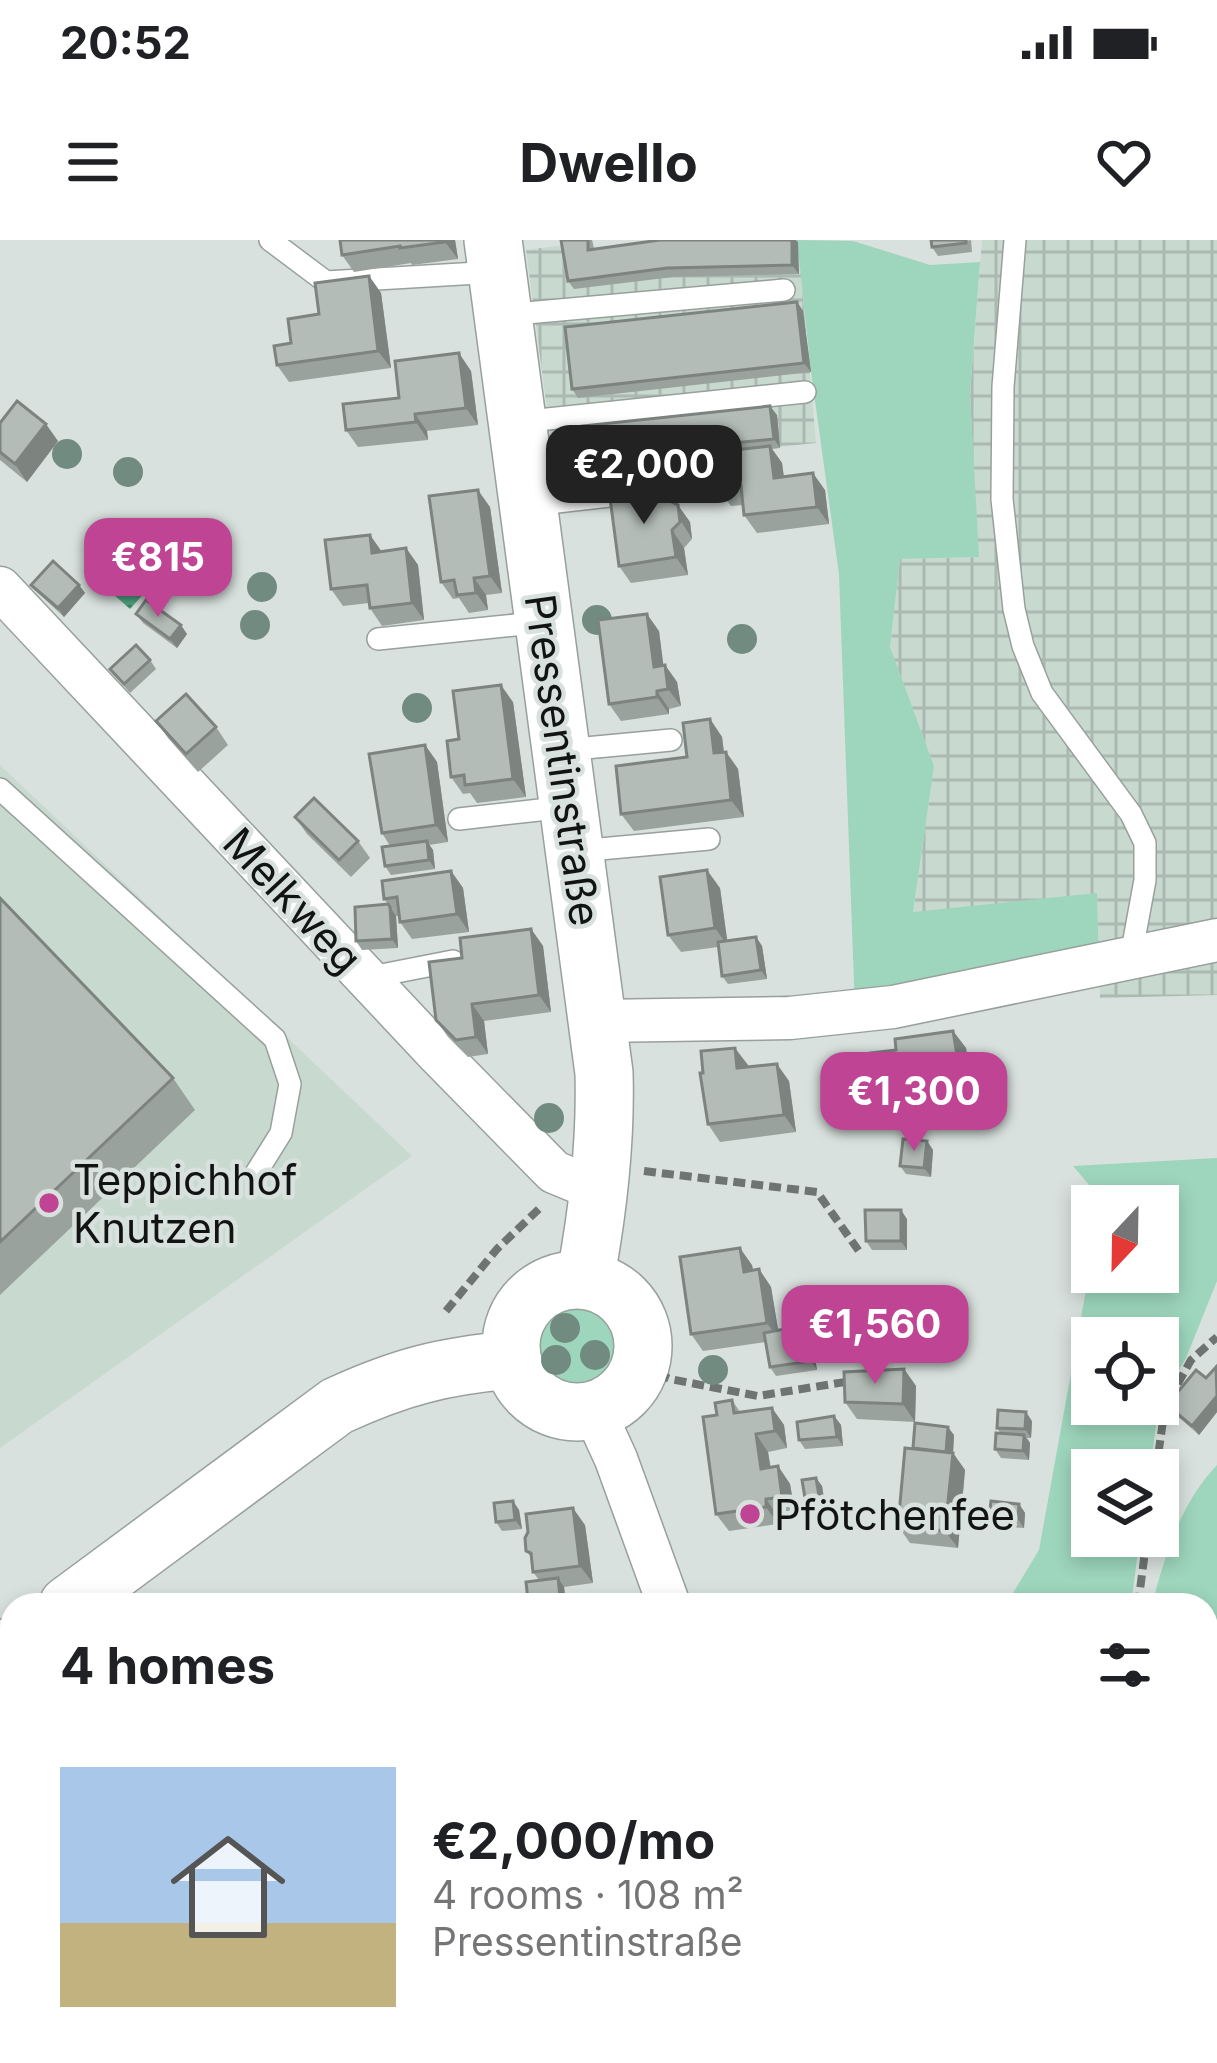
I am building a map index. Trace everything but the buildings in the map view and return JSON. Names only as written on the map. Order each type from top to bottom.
[{"type":"street","name":"Pressentinstraße","points":[[498,276],[605,1096],[590,1179],[585,1280]]},
{"type":"street","name":"Melkweg","points":[[0,588],[554,1172],[590,1179]]},
{"type":"street","points":[[598,1021],[790,1018],[893,1007],[1217,940]]},
{"type":"street","points":[[585,1280],[602,1284],[629,1303],[643,1334],[641,1367],[623,1395],[609,1405],[593,1411],[563,1411],[525,1388],[512,1360],[513,1328],[528,1301],[540,1291],[554,1283],[585,1280]]},
{"type":"street","points":[[84,1593],[337,1406],[386,1383],[457,1365],[512,1360]]},
{"type":"street","points":[[593,1411],[616,1459],[665,1593]]},
{"type":"lane","points":[[270,240],[326,282],[498,276],[784,290]]},
{"type":"lane","points":[[1015,240],[1003,387],[1002,499],[1014,608],[1042,693],[1131,814],[1145,843],[1145,880],[1131,956]]},
{"type":"lane","points":[[518,422],[805,392]]},
{"type":"lane","points":[[529,505],[697,486]]},
{"type":"lane","points":[[378,639],[544,622]]},
{"type":"lane","points":[[562,750],[670,740]]},
{"type":"lane","points":[[0,789],[275,1039],[290,1084],[281,1133],[256,1173]]},
{"type":"lane","points":[[459,818],[709,839]]},
{"type":"lane","points":[[366,978],[454,961]]},
{"type":"path","points":[[446,1311],[497,1249],[590,1179],[817,1192],[861,1254]]},
{"type":"path","points":[[1159,1449],[1165,1407],[1192,1360],[1217,1337]]},
{"type":"path","points":[[641,1367],[670,1379],[758,1396],[868,1378]]},
{"type":"path","points":[[1140,1593],[1144,1557]]},
{"type":"shaded area","points":[[797,240],[853,241],[930,265],[980,262],[970,393],[979,557],[900,559],[890,647],[934,766],[913,912],[1097,893],[1099,963],[855,1010],[839,574]]},
{"type":"shaded area","points":[[982,240],[1217,240],[1217,995],[1100,998],[1097,894],[913,913],[934,766],[890,648],[900,559],[978,557],[970,393]]},
{"type":"shaded area","points":[[593,241],[595,258],[798,242],[816,443],[555,470],[526,250]]},
{"type":"shaded area","points":[[0,765],[412,1156],[0,1448]]},
{"type":"shaded area","points":[[1217,1158],[1217,1281],[1179,1370],[1179,1317],[1081,1317],[1085,1293],[1179,1293],[1179,1185],[1089,1185],[1073,1166]]},
{"type":"shaded area","points":[[575,1307],[602,1319],[614,1346],[602,1373],[575,1385],[548,1373],[536,1346],[548,1319]]},
{"type":"shaded area","points":[[1071,1373],[1071,1425],[1156,1425],[1153,1449],[1071,1449],[1071,1557],[1137,1557],[1133,1593],[1013,1593],[1039,1550]]},
{"type":"shaded area","points":[[1217,1465],[1217,1593],[1156,1593],[1167,1557],[1179,1557],[1179,1525]]},
{"type":"water","points":[[114,559],[148,589],[130,609],[97,580]]},
{"type":"place","name":"Teppichhof Knutzen","points":[[49,1203]]},
{"type":"place","name":"Pfötchenfee","points":[[750,1514]]}]
